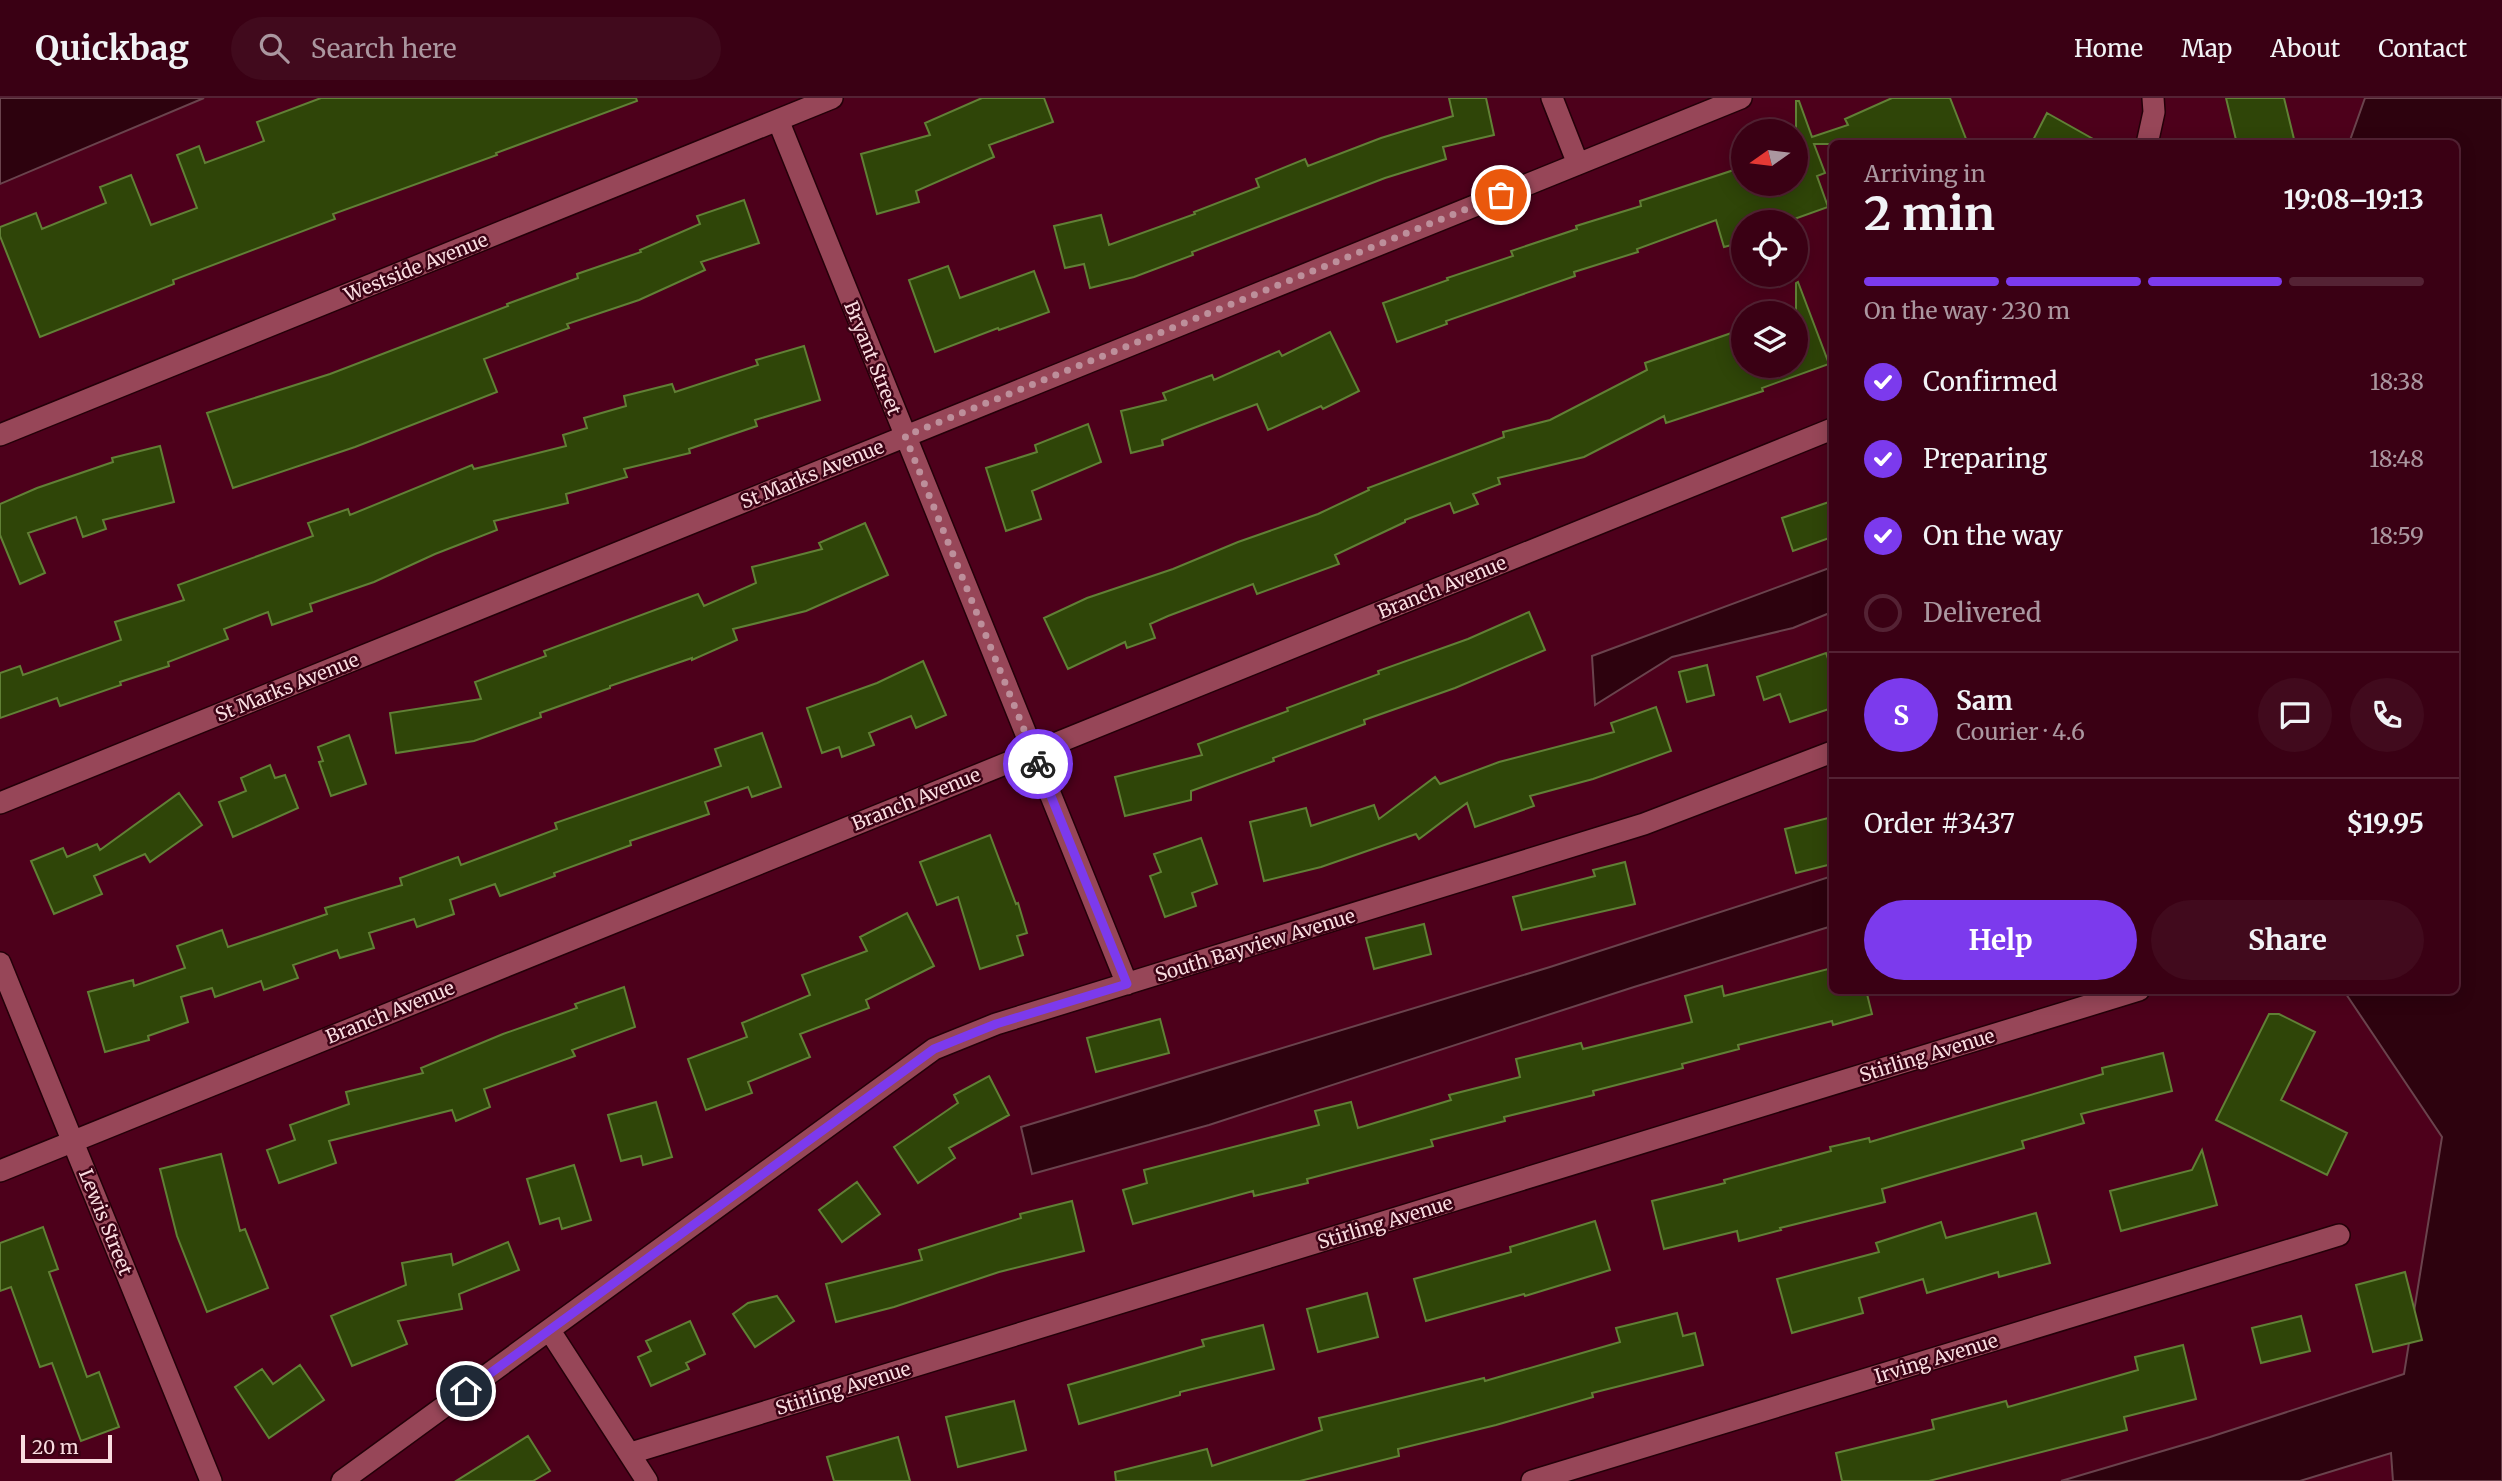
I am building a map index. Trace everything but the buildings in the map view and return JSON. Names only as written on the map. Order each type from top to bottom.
[{"type":"street","name":"Westside Avenue","points":[[0,435],[832,98]]},
{"type":"street","points":[[1552,98],[1578,164]]},
{"type":"street","name":"St Marks Avenue","points":[[0,803],[1741,98]]},
{"type":"street","points":[[2148,140],[2154,112],[2153,98]]},
{"type":"street","name":"Bryant Street","points":[[778,120],[1127,984]]},
{"type":"street","name":"Branch Avenue","points":[[0,1171],[1829,430]]},
{"type":"street","name":"South Bayview Avenue","points":[[342,1481],[934,1049],[996,1024],[1644,824],[1829,753]]},
{"type":"street","name":"Lewis Street","points":[[0,962],[211,1481]]},
{"type":"street","name":"Stirling Avenue","points":[[631,1453],[2126,994]]},
{"type":"street","name":"Irving Avenue","points":[[1532,1481],[2339,1234]]},
{"type":"street","points":[[550,1331],[647,1481]]},
{"type":"shaded area","points":[[0,98],[204,98],[0,184]]},
{"type":"shaded area","points":[[2365,98],[2502,98],[2502,1481],[2393,1481],[2391,1453],[2300,1481],[2061,1481],[2210,1437],[2404,1374],[2442,1137],[2346,994],[2459,994],[2459,140],[2350,140]]},
{"type":"shaded area","points":[[1829,568],[1829,613],[1793,628],[1672,657],[1595,705],[1592,656]]},
{"type":"shaded area","points":[[1829,877],[1829,927],[1634,987],[1209,1125],[1032,1174],[1021,1127],[1550,967]]},
{"type":"way so far","points":[[1038,764],[905,436],[1501,195]]},
{"type":"route","points":[[466,1391],[934,1049],[996,1024],[1127,984],[1038,764]]}]
